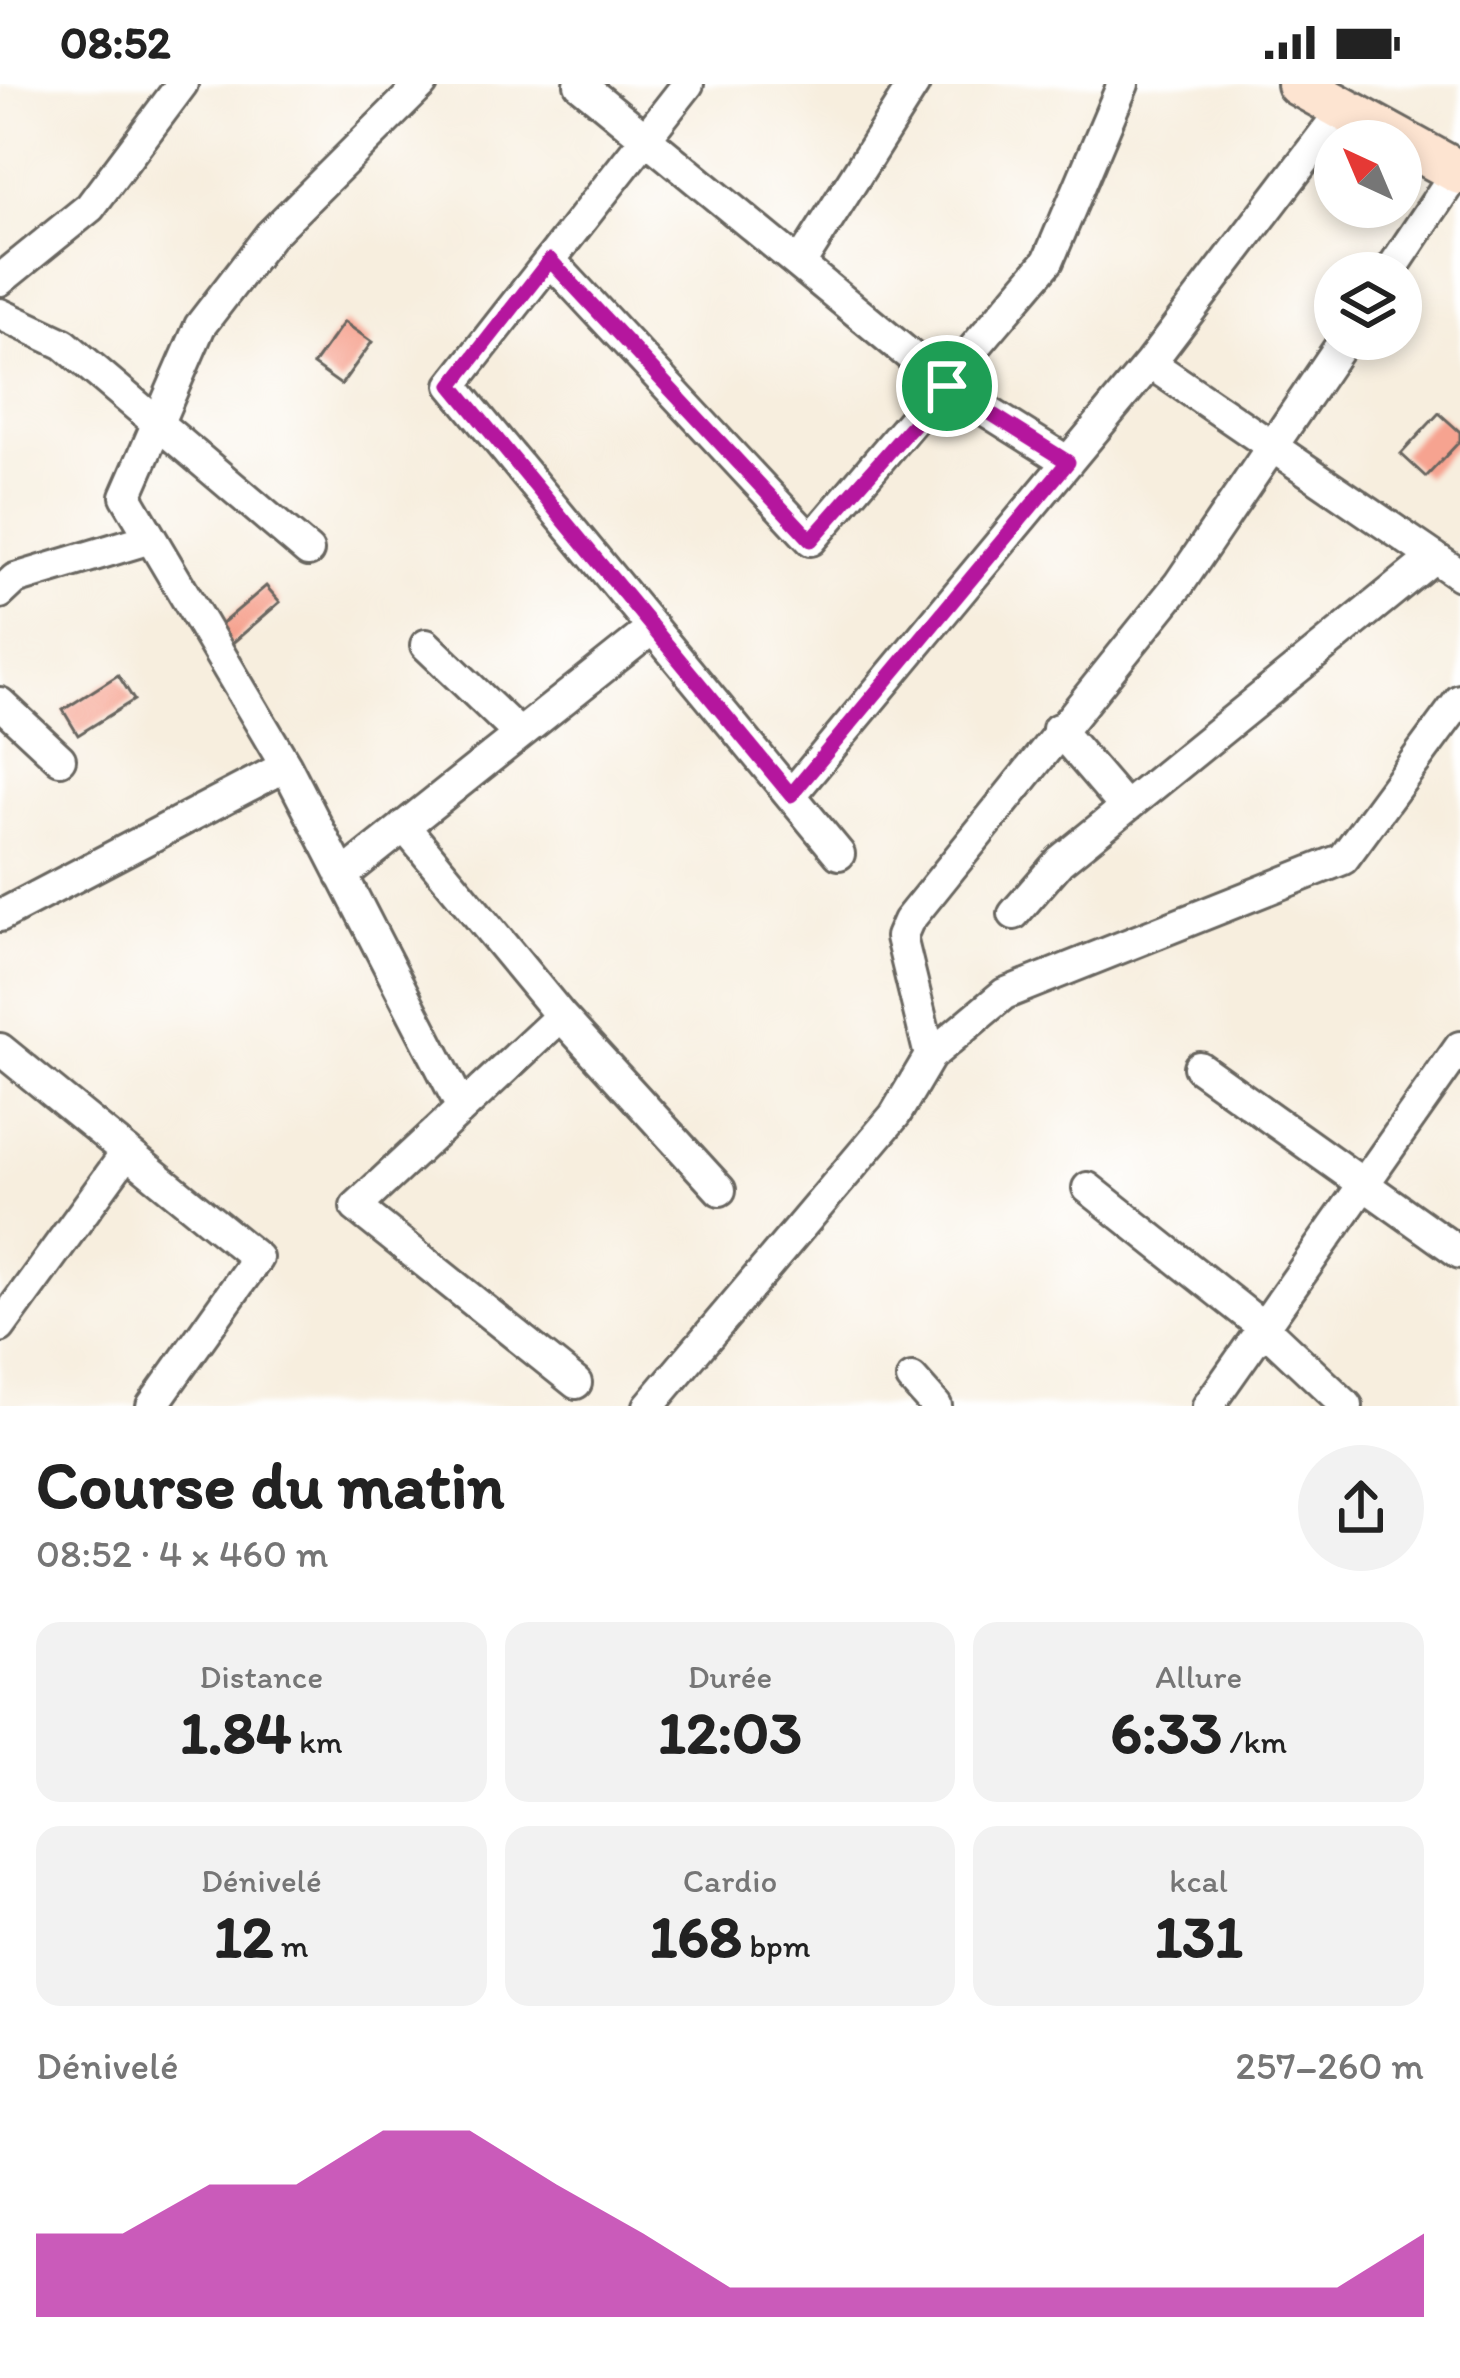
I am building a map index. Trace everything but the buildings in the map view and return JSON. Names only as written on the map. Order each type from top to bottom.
[{"type":"main road","points":[[1298,84],[1348,96],[1459,163]]},
{"type":"street","points":[[0,280],[90,207],[182,84]]},
{"type":"street","points":[[422,84],[270,235],[200,326],[126,496],[286,766],[462,1108]]},
{"type":"street","points":[[580,84],[947,386],[1068,462]]},
{"type":"street","points":[[688,84],[452,385],[838,854]]},
{"type":"street","points":[[800,265],[914,84]]},
{"type":"street","points":[[550,260],[811,540],[947,386],[1048,260],[1123,84]]},
{"type":"street","points":[[791,795],[1150,363],[1348,96]]},
{"type":"street","points":[[1402,252],[1459,163]]},
{"type":"street","points":[[0,314],[64,344],[308,551]]},
{"type":"street","points":[[930,1056],[901,937],[1058,729],[1179,584],[1331,360]]},
{"type":"street","points":[[1150,363],[1460,575]]},
{"type":"street","points":[[0,593],[15,580],[151,538]]},
{"type":"street","points":[[1014,914],[1060,861],[1434,557]]},
{"type":"street","points":[[343,876],[653,628]]},
{"type":"street","points":[[426,645],[519,734]]},
{"type":"street","points":[[649,1406],[896,1115],[930,1056],[1004,994],[1343,859],[1460,700]]},
{"type":"street","points":[[0,703],[60,759]]},
{"type":"street","points":[[1058,729],[1125,807]]},
{"type":"street","points":[[0,916],[286,766]]},
{"type":"street","points":[[404,826],[561,1016],[720,1190]]},
{"type":"street","points":[[561,1016],[356,1207],[576,1383]]},
{"type":"street","points":[[1208,1406],[1460,1047]]},
{"type":"street","points":[[0,1049],[257,1258],[168,1400]]},
{"type":"street","points":[[1198,1067],[1460,1253]]},
{"type":"street","points":[[0,1327],[127,1153]]},
{"type":"street","points":[[1088,1188],[1263,1327],[1347,1406]]},
{"type":"street","points":[[912,1379],[936,1406]]},
{"type":"route","points":[[550,260],[811,540],[947,386],[1068,462],[791,795],[452,385],[550,260]]}]
